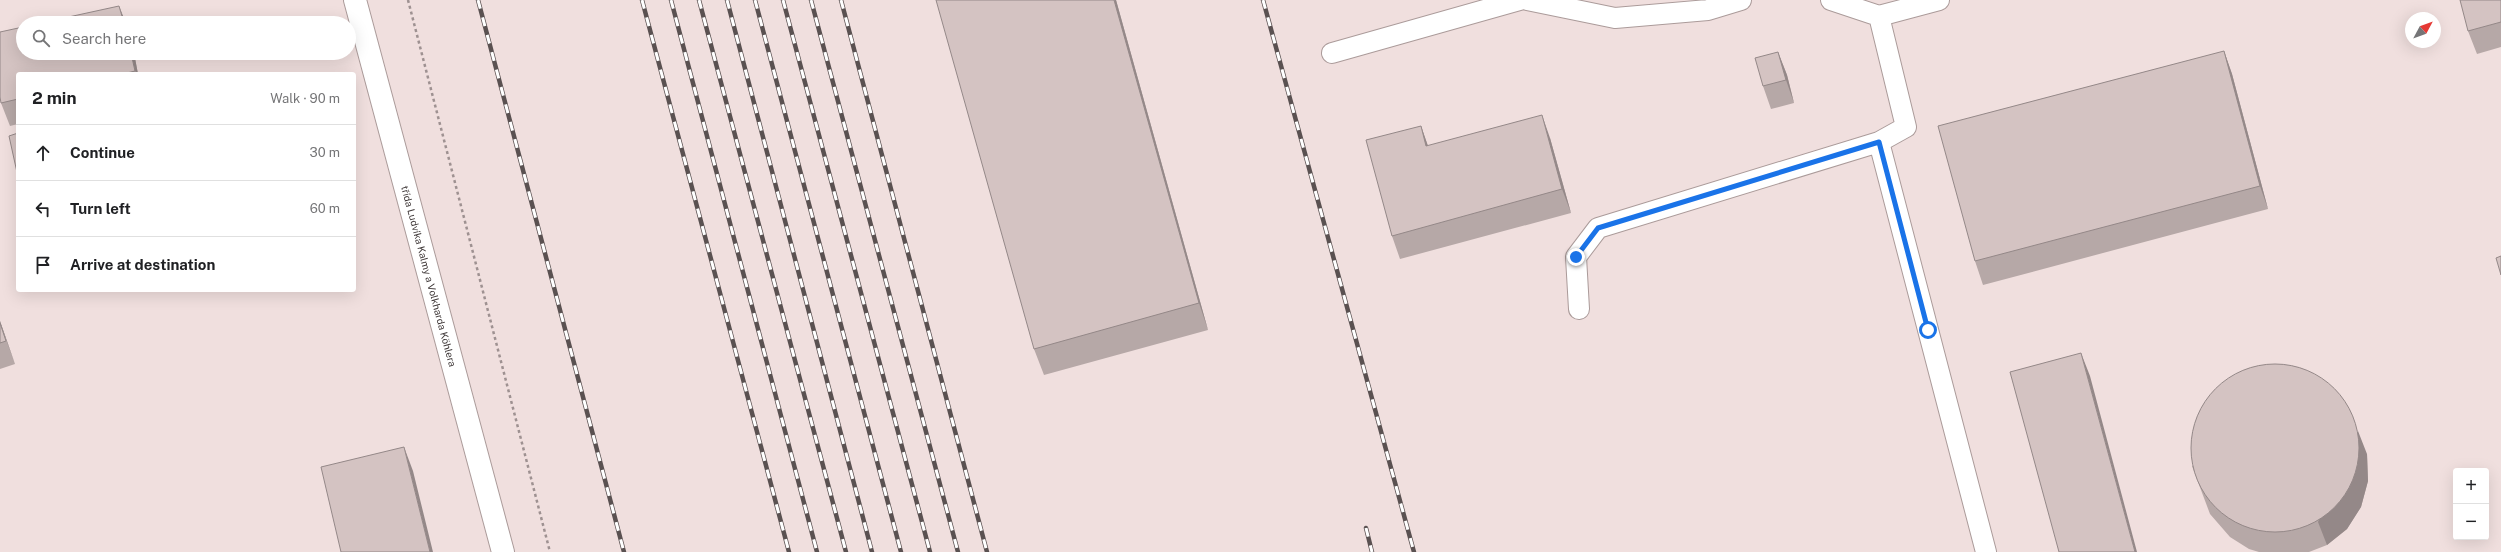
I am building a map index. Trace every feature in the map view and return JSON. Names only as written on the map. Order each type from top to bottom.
[{"type":"street","name":"třída Ludvíka Kalmy a Volkharda Köhlera","points":[[355,0],[503,552]]},
{"type":"lane","points":[[1332,53],[1520,0]]},
{"type":"lane","points":[[1527,0],[1615,18],[1651,8],[1708,10],[1741,0]]},
{"type":"lane","points":[[1831,0],[1879,16],[1939,0]]},
{"type":"lane","points":[[1580,309],[1576,257],[1598,228],[1879,142],[1906,127],[1879,16]]},
{"type":"lane","points":[[1879,142],[1986,552]]},
{"type":"path","points":[[408,0],[550,552]]},
{"type":"building","points":[[936,0],[1114,0],[1199,303],[1034,349]]},
{"type":"building","points":[[2460,0],[2501,0],[2501,22],[2468,31]]},
{"type":"building","points":[[119,6],[122,16],[73,16]]},
{"type":"building","points":[[16,29],[16,60],[133,60],[135,71],[16,72],[16,99],[1,103],[0,32]]},
{"type":"building","points":[[2224,51],[2260,186],[1975,261],[1938,126]]},
{"type":"building","points":[[1778,52],[1786,80],[1763,86],[1755,58]]},
{"type":"building","points":[[1542,115],[1562,189],[1392,236],[1366,140],[1421,126],[1426,146]]},
{"type":"building","points":[[16,134],[16,168],[9,136]]},
{"type":"building","points":[[2501,256],[2501,275],[2496,258]]},
{"type":"building","points":[[0,323],[6,341],[0,343]]},
{"type":"building","points":[[2081,353],[2135,552],[2059,552],[2010,372]]},
{"type":"building","points":[[2267,364],[2283,364],[2307,370],[2322,378],[2335,388],[2345,401],[2353,416],[2358,432],[2358,464],[2353,480],[2345,495],[2335,508],[2322,518],[2299,529],[2283,532],[2267,532],[2243,526],[2228,518],[2215,508],[2205,495],[2194,472],[2191,456],[2191,440],[2197,416],[2205,401],[2215,388],[2228,378],[2251,367]]},
{"type":"building","points":[[404,447],[430,552],[341,552],[321,467]]},
{"type":"railway","points":[[478,0],[624,552]]},
{"type":"railway","points":[[642,0],[789,552]]},
{"type":"railway","points":[[671,0],[817,552]]},
{"type":"railway","points":[[699,0],[846,552]]},
{"type":"railway","points":[[727,0],[872,552]]},
{"type":"railway","points":[[755,0],[901,552]]},
{"type":"railway","points":[[783,0],[930,552]]},
{"type":"railway","points":[[811,0],[958,552]]},
{"type":"railway","points":[[841,0],[987,552]]},
{"type":"railway","points":[[1263,0],[1414,552]]},
{"type":"railway","points":[[1366,528],[1372,552]]},
{"type":"route","points":[[1576,257],[1598,228],[1879,142],[1928,330]]}]
